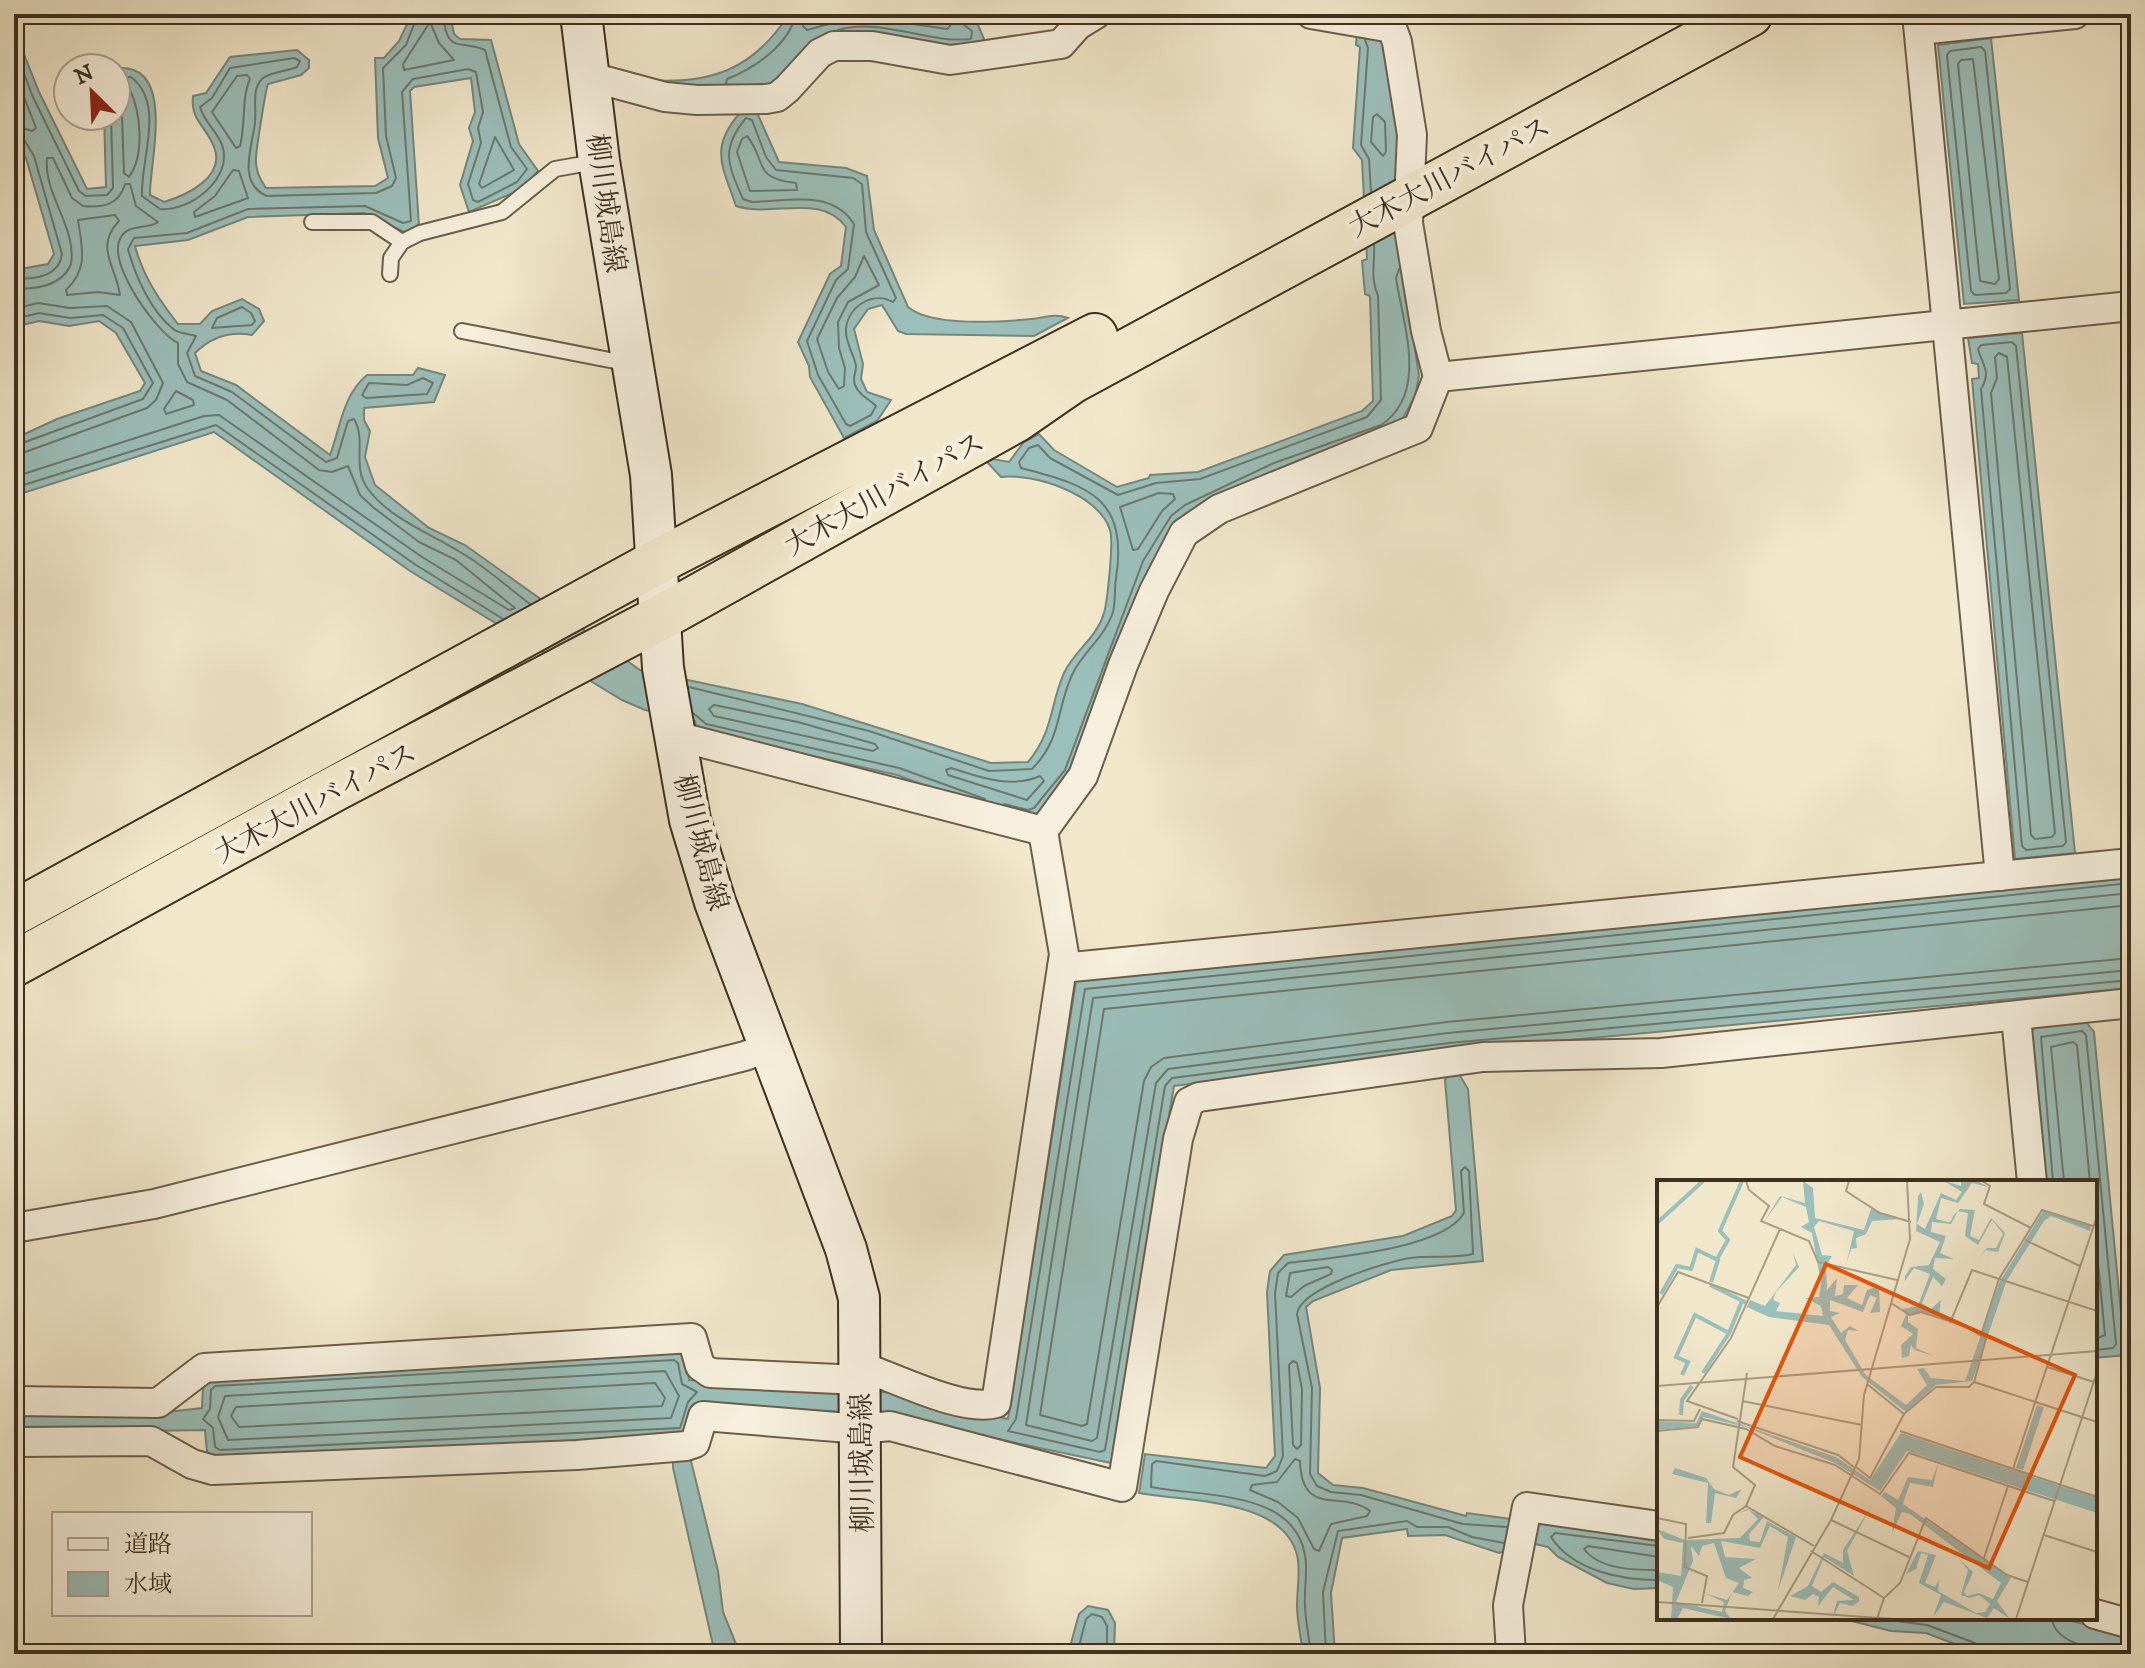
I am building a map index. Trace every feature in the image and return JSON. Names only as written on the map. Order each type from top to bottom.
[{"type":"highway","name":"大木大川バイパス","points":[[1408,185],[1698,14]]},
{"type":"highway","name":"大木大川バイパス","points":[[14,913],[309,755],[657,562],[864,478],[1010,402],[1356,210],[1750,14]]},
{"type":"highway","name":"大木大川バイパス","points":[[14,964],[336,788],[660,618],[864,478]]},
{"type":"main road","name":"柳川城島線","points":[[581,14],[599,161],[651,475],[663,668],[690,820],[707,876],[854,1271],[859,1298],[861,1654]]},
{"type":"street","points":[[2000,876],[1950,323],[1918,22],[2075,14]]},
{"type":"street","points":[[14,1442],[151,1441],[192,1464],[213,1470],[577,1455],[686,1446],[695,1443],[703,1416],[860,1398],[932,1393],[985,1406],[996,1403],[1064,954],[1043,831],[1083,776],[1123,665],[1154,591],[1184,533],[1219,509],[1418,428],[1438,377],[1408,223],[1412,135],[1404,73],[1392,28],[1333,16]]},
{"type":"street","points":[[591,77],[676,98],[766,99],[777,97],[820,53],[834,46],[872,46],[950,60],[1061,44],[1084,18]]},
{"type":"street","points":[[1438,377],[2131,306]]},
{"type":"street","points":[[675,730],[1043,831]]},
{"type":"street","points":[[1062,968],[2131,863]]},
{"type":"street","points":[[14,1401],[158,1403],[204,1368],[692,1338],[700,1366],[710,1373],[860,1398],[890,1426],[1122,1487],[1178,1139],[1189,1102],[1199,1097],[1483,1057],[1661,1053],[2131,1003]]},
{"type":"street","points":[[2016,1017],[2032,1180]]},
{"type":"street","points":[[14,1228],[154,1204],[745,1056],[771,1046]]},
{"type":"street","points":[[1511,1654],[1508,1605],[1527,1507],[1657,1526]]},
{"type":"street","points":[[2097,1615],[2131,1624]]},
{"type":"lane","points":[[390,274],[391,258],[402,242],[420,233],[502,212],[555,169],[599,161]]},
{"type":"lane","points":[[312,222],[372,222],[402,242]]},
{"type":"lane","points":[[462,331],[632,365]]},
{"type":"water","points":[[412,14],[450,14],[454,34],[460,39],[491,40],[519,144],[538,171],[522,189],[469,212],[460,185],[473,141],[469,128],[475,112],[471,78],[414,87],[410,91],[419,226],[404,232],[365,213],[248,217],[188,240],[135,246],[138,257],[152,287],[178,324],[200,324],[212,311],[242,299],[259,309],[264,321],[252,335],[222,336],[195,353],[201,371],[236,385],[330,455],[347,402],[367,375],[413,375],[418,368],[445,375],[434,402],[364,408],[364,420],[370,431],[365,457],[375,485],[429,528],[465,545],[640,670],[802,704],[991,763],[1028,762],[1047,729],[1064,673],[1101,622],[1107,598],[1111,537],[1104,517],[1079,496],[1047,483],[1001,477],[987,462],[993,459],[1009,462],[1024,442],[1039,434],[1054,450],[1117,487],[1149,478],[1150,475],[1198,472],[1362,411],[1373,401],[1370,296],[1365,294],[1362,261],[1367,259],[1362,160],[1353,148],[1360,47],[1356,45],[1357,30],[1387,14],[1397,108],[1404,276],[1419,376],[1415,396],[1402,420],[1386,432],[1277,470],[1177,521],[1151,564],[1072,774],[1038,815],[1030,819],[984,808],[897,775],[697,730],[695,721],[645,710],[622,700],[410,571],[214,432],[14,496],[14,439],[57,419],[140,391],[145,383],[116,333],[99,321],[69,326],[39,321],[14,327],[14,270],[48,264],[54,254],[26,158],[14,140],[14,29],[52,118],[52,132],[59,132],[87,189],[106,187],[104,132],[132,132],[132,71],[149,83],[156,120],[150,195],[164,202],[183,195],[210,176],[216,158],[214,147],[196,117],[193,96],[206,93],[230,57],[297,50],[309,60],[309,68],[301,75],[268,84],[256,162],[258,174],[266,188],[375,186],[388,178],[378,138],[375,58],[384,58],[399,41]]},
{"type":"water","points":[[789,14],[963,14],[978,25],[987,46],[954,48],[859,34],[756,94],[758,115],[779,162],[846,168],[867,176],[874,230],[908,307],[933,318],[967,322],[1054,316],[1068,318],[1034,336],[906,334],[898,331],[882,305],[868,309],[854,329],[863,364],[861,379],[867,392],[891,400],[877,421],[844,438],[810,377],[809,366],[798,342],[830,274],[841,266],[846,227],[835,217],[810,208],[750,209],[736,206],[721,158],[724,138],[739,114],[733,95],[646,80],[691,80],[729,70],[761,48]]},
{"type":"water","points":[[1991,38],[2019,300],[1964,304],[1938,45]]},
{"type":"water","points":[[2022,333],[2075,853],[2015,859],[1972,379],[1979,378],[1978,364],[1972,363],[1968,338]]},
{"type":"water","points":[[2131,875],[2131,988],[1450,1051],[1174,1086],[1111,1463],[879,1414],[696,1404],[687,1435],[217,1458],[207,1452],[205,1430],[14,1433],[14,1410],[150,1414],[202,1408],[203,1386],[211,1379],[679,1352],[686,1356],[689,1380],[846,1393],[889,1392],[1008,1419],[1076,981]]},
{"type":"water","points":[[2086,1022],[2094,1032],[2125,1355],[2097,1358],[2097,1180],[2046,1180],[2032,1031],[2036,1027]]},
{"type":"water","points":[[1448,1074],[1459,1074],[1468,1089],[1483,1261],[1391,1270],[1313,1301],[1306,1307],[1320,1388],[1318,1473],[1333,1485],[1363,1488],[1466,1516],[1467,1513],[1657,1539],[1657,1588],[1634,1589],[1607,1583],[1558,1557],[1548,1547],[1531,1543],[1499,1553],[1445,1535],[1408,1536],[1407,1529],[1342,1538],[1331,1593],[1335,1654],[1303,1654],[1297,1611],[1298,1561],[1288,1536],[1273,1523],[1230,1506],[1139,1493],[1145,1454],[1266,1468],[1275,1456],[1267,1292],[1270,1271],[1284,1255],[1403,1236],[1452,1216],[1456,1210],[1445,1080]]},
{"type":"water","points":[[690,1457],[718,1571],[723,1612],[740,1654],[715,1654],[673,1468],[673,1460]]},
{"type":"water","points":[[1088,1606],[1108,1610],[1115,1623],[1114,1654],[1068,1654],[1079,1614]]},
{"type":"water","points":[[1848,1620],[2068,1620],[2131,1636],[2131,1654],[1981,1654],[1926,1633],[1891,1631]]}]
